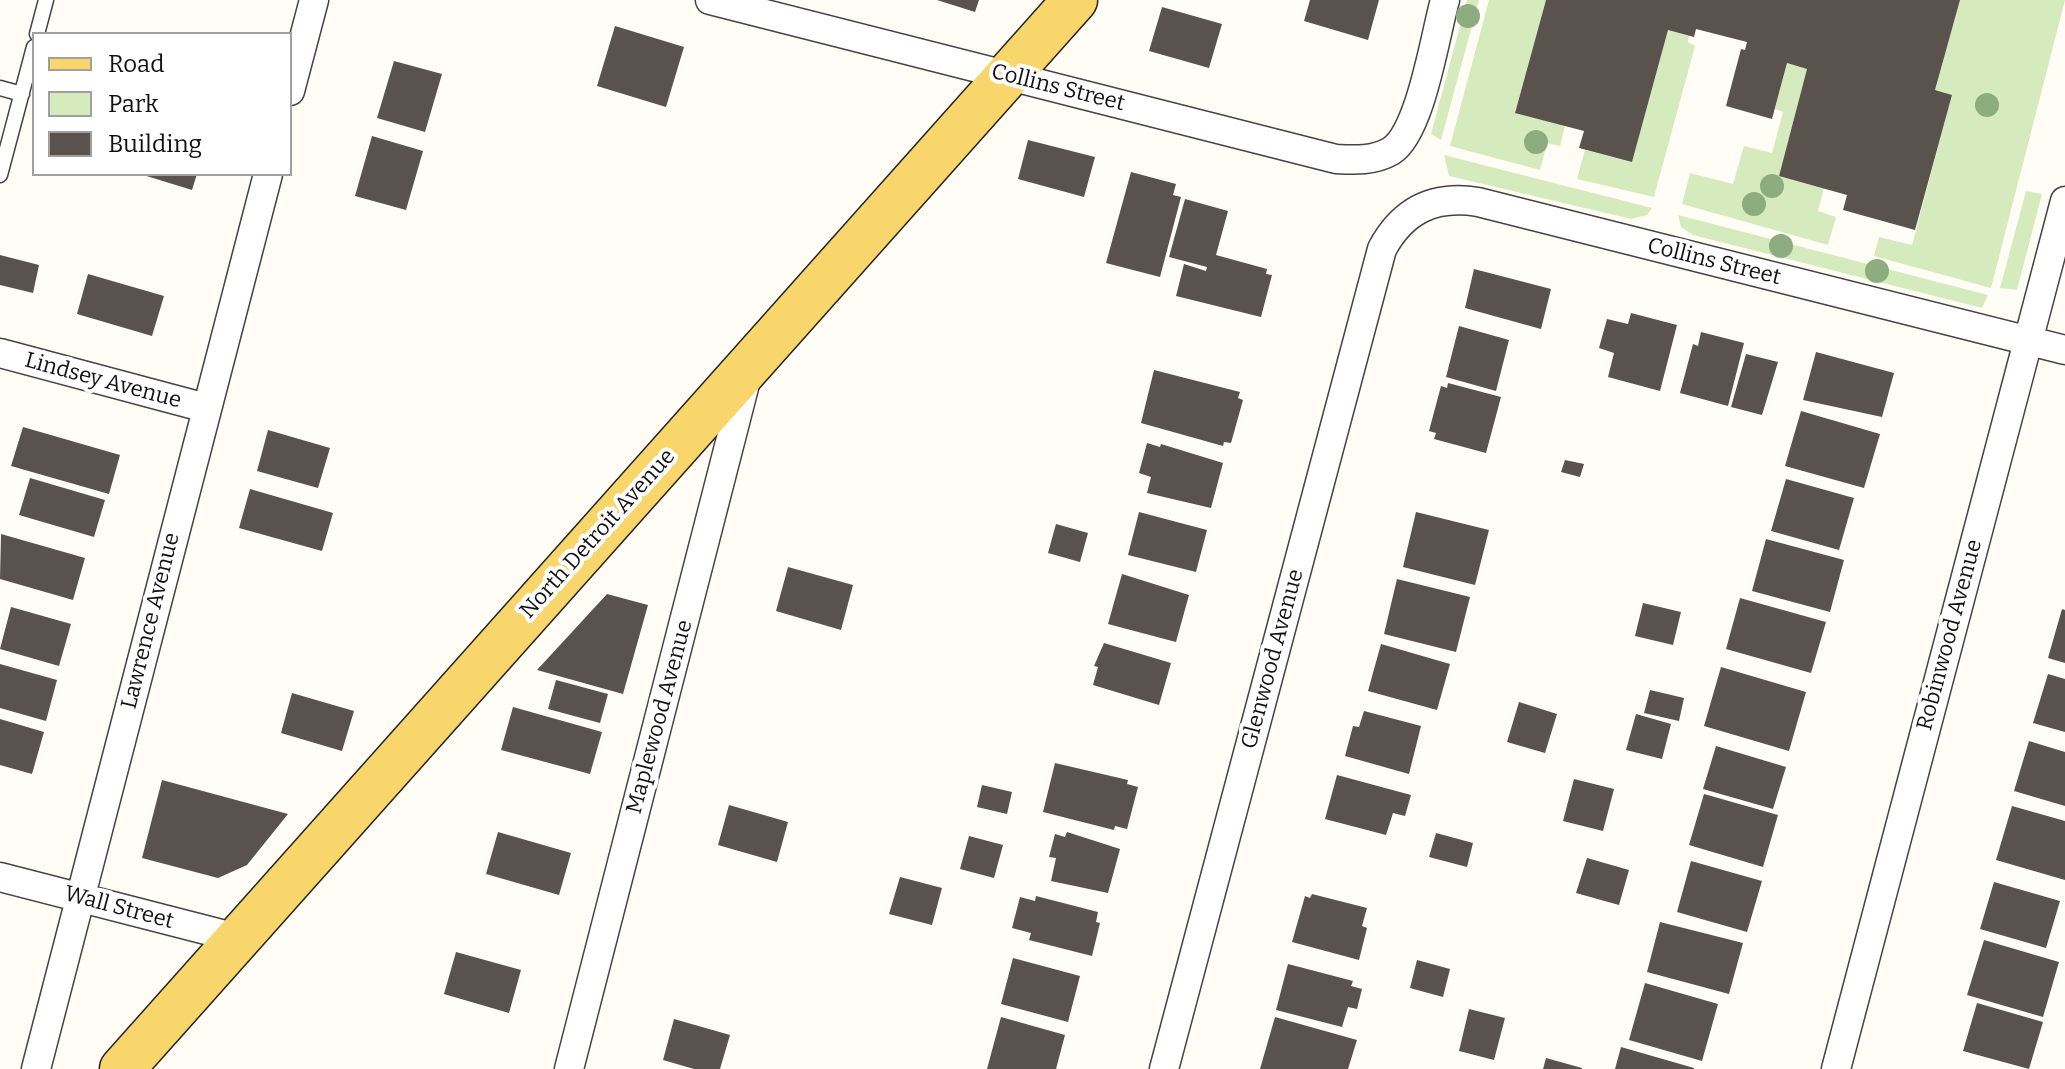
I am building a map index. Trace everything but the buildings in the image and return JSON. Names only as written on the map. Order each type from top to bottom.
[{"type":"main road","name":"North Detroit Avenue","points":[[122,1069],[1075,0]]},
{"type":"street","points":[[292,83],[314,0]]},
{"type":"street","name":"Collins Street","points":[[710,0],[779,8],[1007,75],[1336,159],[1375,158],[1403,140],[1412,121],[1445,0]]},
{"type":"street","name":"Lawrence Avenue","points":[[36,1069],[267,176]]},
{"type":"street","name":"Collins Street","points":[[1382,249],[1398,225],[1415,210],[1437,200],[1463,199],[2065,350]]},
{"type":"street","name":"Robinwood Avenue","points":[[1836,1069],[2065,201]]},
{"type":"street","name":"Glenwood Avenue","points":[[1164,1069],[1382,249]]},
{"type":"street","name":"Lindsey Avenue","points":[[0,353],[206,408]]},
{"type":"street","name":"Maplewood Avenue","points":[[569,1069],[750,364]]},
{"type":"street","name":"Wall Street","points":[[0,877],[237,938]]},
{"type":"lane","points":[[38,32],[46,0]]},
{"type":"lane","points":[[0,175],[32,55]]},
{"type":"lane","points":[[0,88],[22,94]]},
{"type":"green space","points":[[1467,0],[1479,0],[1441,140],[1431,134]]},
{"type":"green space","points":[[1489,0],[1546,0],[1515,112],[1565,126],[1560,146],[1547,143],[1540,170],[1450,146]]},
{"type":"green space","points":[[1960,0],[2065,0],[1991,288],[1874,256],[1879,237],[1912,245],[1952,95],[1935,90]]},
{"type":"green space","points":[[1668,30],[1689,36],[1688,42],[1695,46],[1654,197],[1577,179],[1585,150],[1632,162]]},
{"type":"green space","points":[[1787,63],[1807,69],[1779,176],[1824,188],[1818,211],[1836,217],[1828,245],[1682,204],[1690,173],[1733,184],[1744,146],[1772,153],[1783,112],[1775,109]]},
{"type":"green space","points":[[1444,155],[1652,208],[1647,215],[1631,219],[1449,176]]},
{"type":"green space","points":[[2026,191],[2042,194],[2017,290],[2000,288]]},
{"type":"green space","points":[[1678,215],[1988,295],[1982,308],[1693,235],[1681,227]]}]
